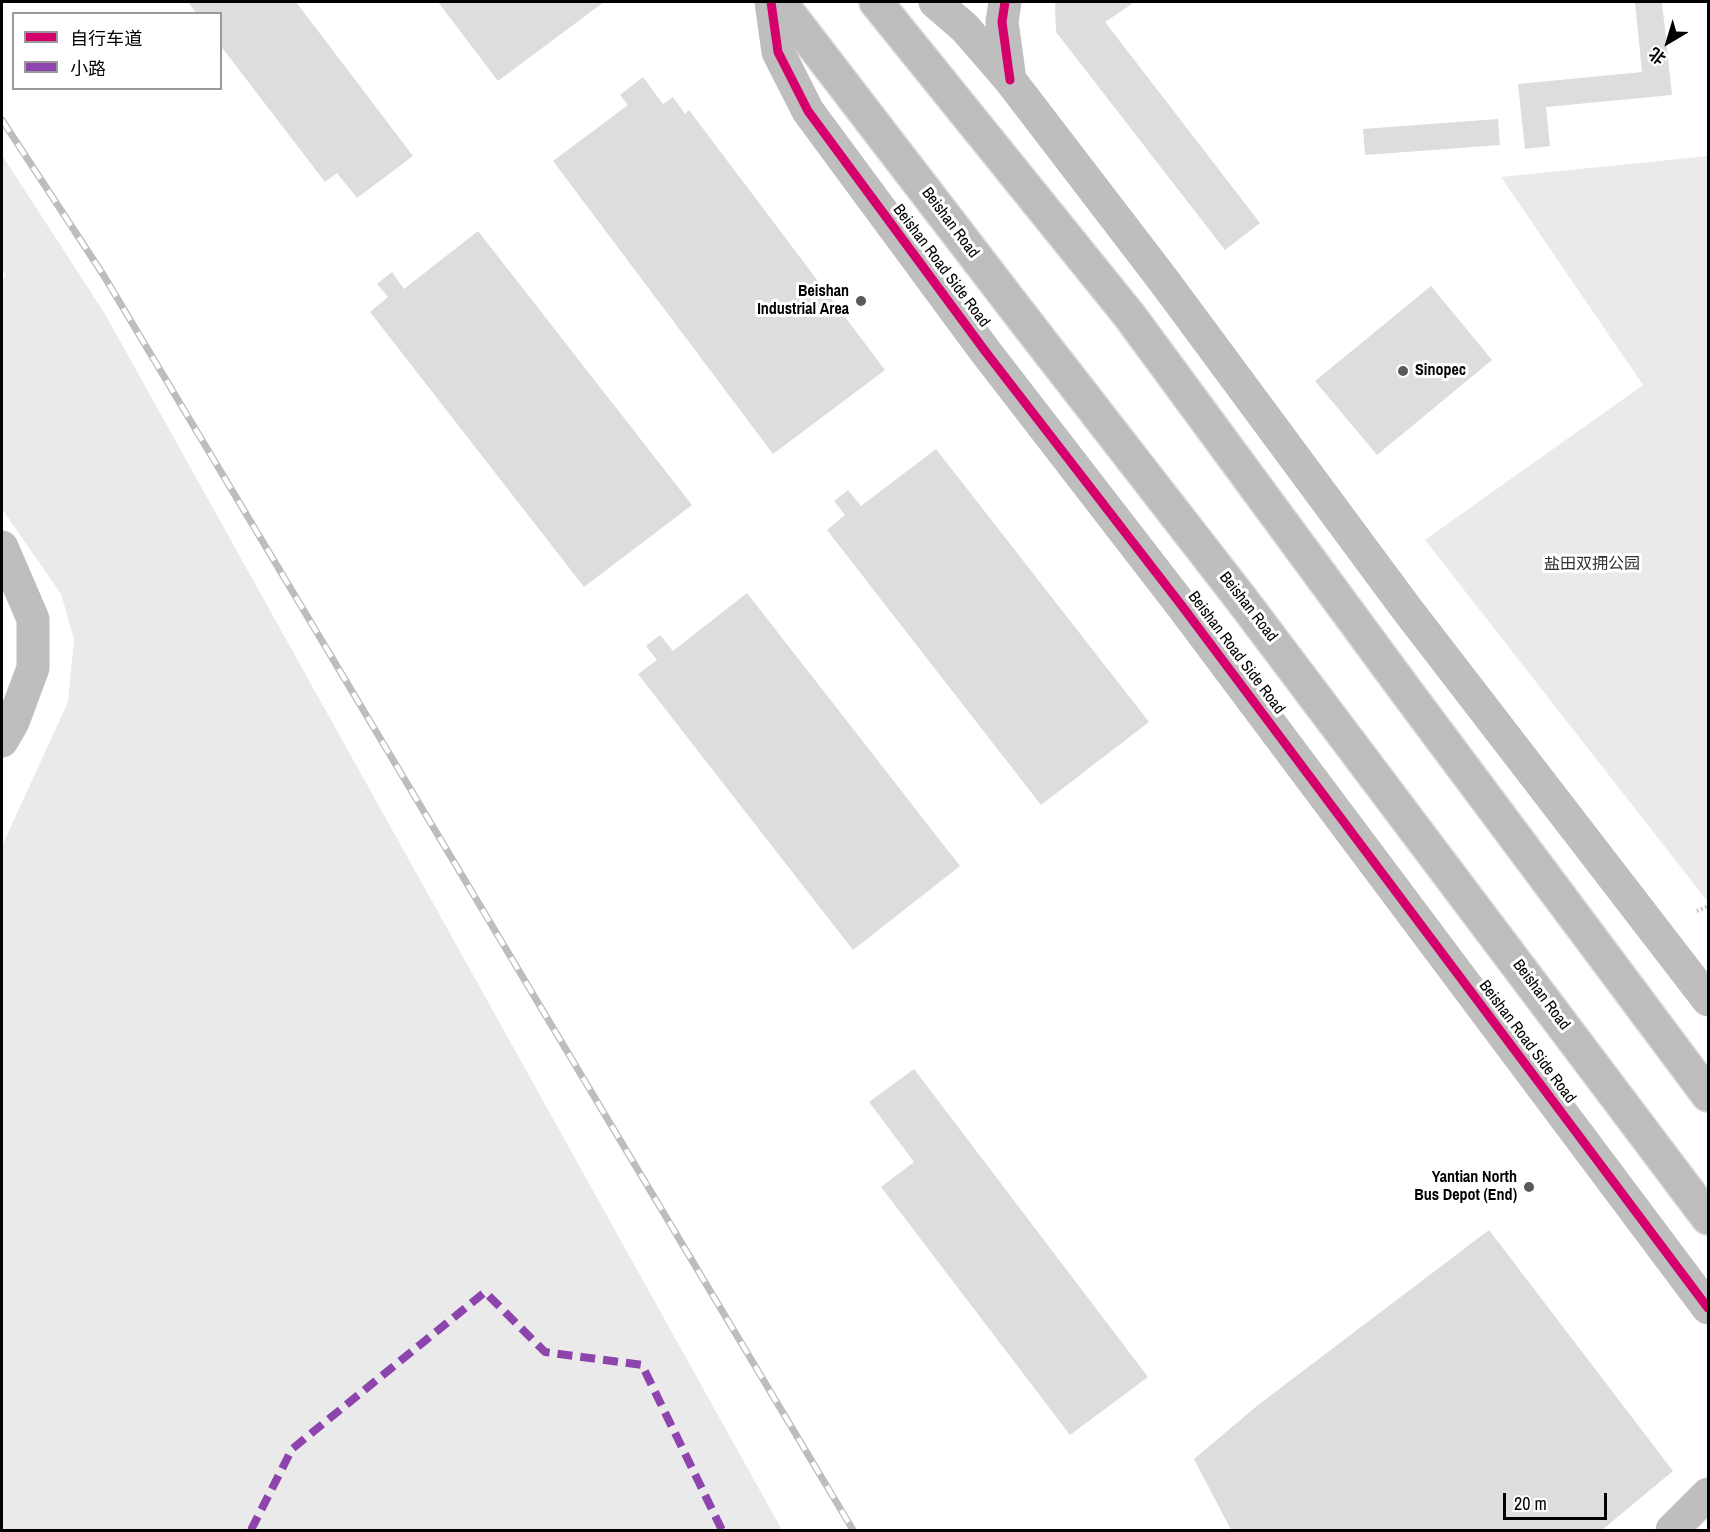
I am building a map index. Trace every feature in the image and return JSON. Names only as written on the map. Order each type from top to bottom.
[{"type":"main road","name":"Beishan Road","points":[[780,2],[1263,627],[1708,1218]]},
{"type":"main road","points":[[876,2],[1136,325],[1708,1095]]},
{"type":"street","name":"Beishan Road Side Road","points":[[771,2],[778,52],[808,111],[985,351],[1200,629],[1708,1308]]},
{"type":"street","points":[[935,2],[964,28],[1010,80],[1171,291],[1406,608],[1708,1000]]},
{"type":"street","points":[[1005,2],[1002,22],[1010,80]]},
{"type":"street","points":[[2,547],[33,619],[33,668],[13,722],[2,741]]},
{"type":"street","points":[[1672,1530],[1708,1494]]},
{"type":"path","points":[[1697,911],[1708,906]]},
{"type":"green space","points":[[2,155],[105,314],[782,1530],[2,1530],[2,846],[68,702],[74,639],[61,594],[2,509],[2,279],[6,276],[2,269]]},
{"type":"green space","name":"盐田双拥公园","points":[[1708,156],[1708,902],[1425,540],[1643,385],[1501,177]]},
{"type":"building","points":[[188,2],[296,2],[413,156],[357,198],[337,173],[325,182],[222,48],[222,12],[196,12]]},
{"type":"building","points":[[438,2],[604,2],[498,81]]},
{"type":"building","points":[[1055,2],[1130,2],[1132,4],[1105,22],[1260,223],[1225,250],[1056,32]]},
{"type":"building","points":[[1635,2],[1662,2],[1672,95],[1546,107],[1550,146],[1525,149],[1518,84],[1642,72]]},
{"type":"building","points":[[643,77],[663,104],[673,97],[685,114],[689,110],[885,370],[773,454],[553,161],[628,105],[620,95]]},
{"type":"building","points":[[1498,119],[1500,145],[1365,155],[1363,129]]},
{"type":"building","points":[[478,231],[692,505],[584,587],[370,312],[388,297],[377,284],[392,272],[404,289]]},
{"type":"building","name":"Sinopec","points":[[1431,286],[1492,360],[1377,455],[1315,381]]},
{"type":"building","points":[[936,449],[1149,722],[1041,805],[827,530],[845,515],[834,501],[848,490],[861,506]]},
{"type":"building","points":[[747,593],[960,866],[853,950],[638,674],[657,660],[646,646],[660,635],[673,651]]},
{"type":"building","points":[[914,1069],[1148,1377],[1070,1435],[881,1187],[914,1162],[869,1102]]},
{"type":"building","points":[[1489,1230],[1673,1471],[1602,1530],[1231,1530],[1194,1459],[1258,1405]]},
{"type":"railway","points":[[2,120],[104,276],[853,1530]]},
{"type":"marked path","points":[[251,1530],[292,1449],[485,1292],[545,1352],[642,1365],[722,1530]]},
{"type":"cycle path","points":[[771,2],[778,52],[808,111],[985,351],[1182,606],[1708,1308]]},
{"type":"cycle path","points":[[1005,2],[1002,22],[1010,80]]},
{"type":"place","name":"Beishan Industrial Area","points":[[861,301]]},
{"type":"place","name":"Sinopec","points":[[1403,371]]},
{"type":"place","name":"Yantian North Bus Depot (End)","points":[[1529,1187]]}]
